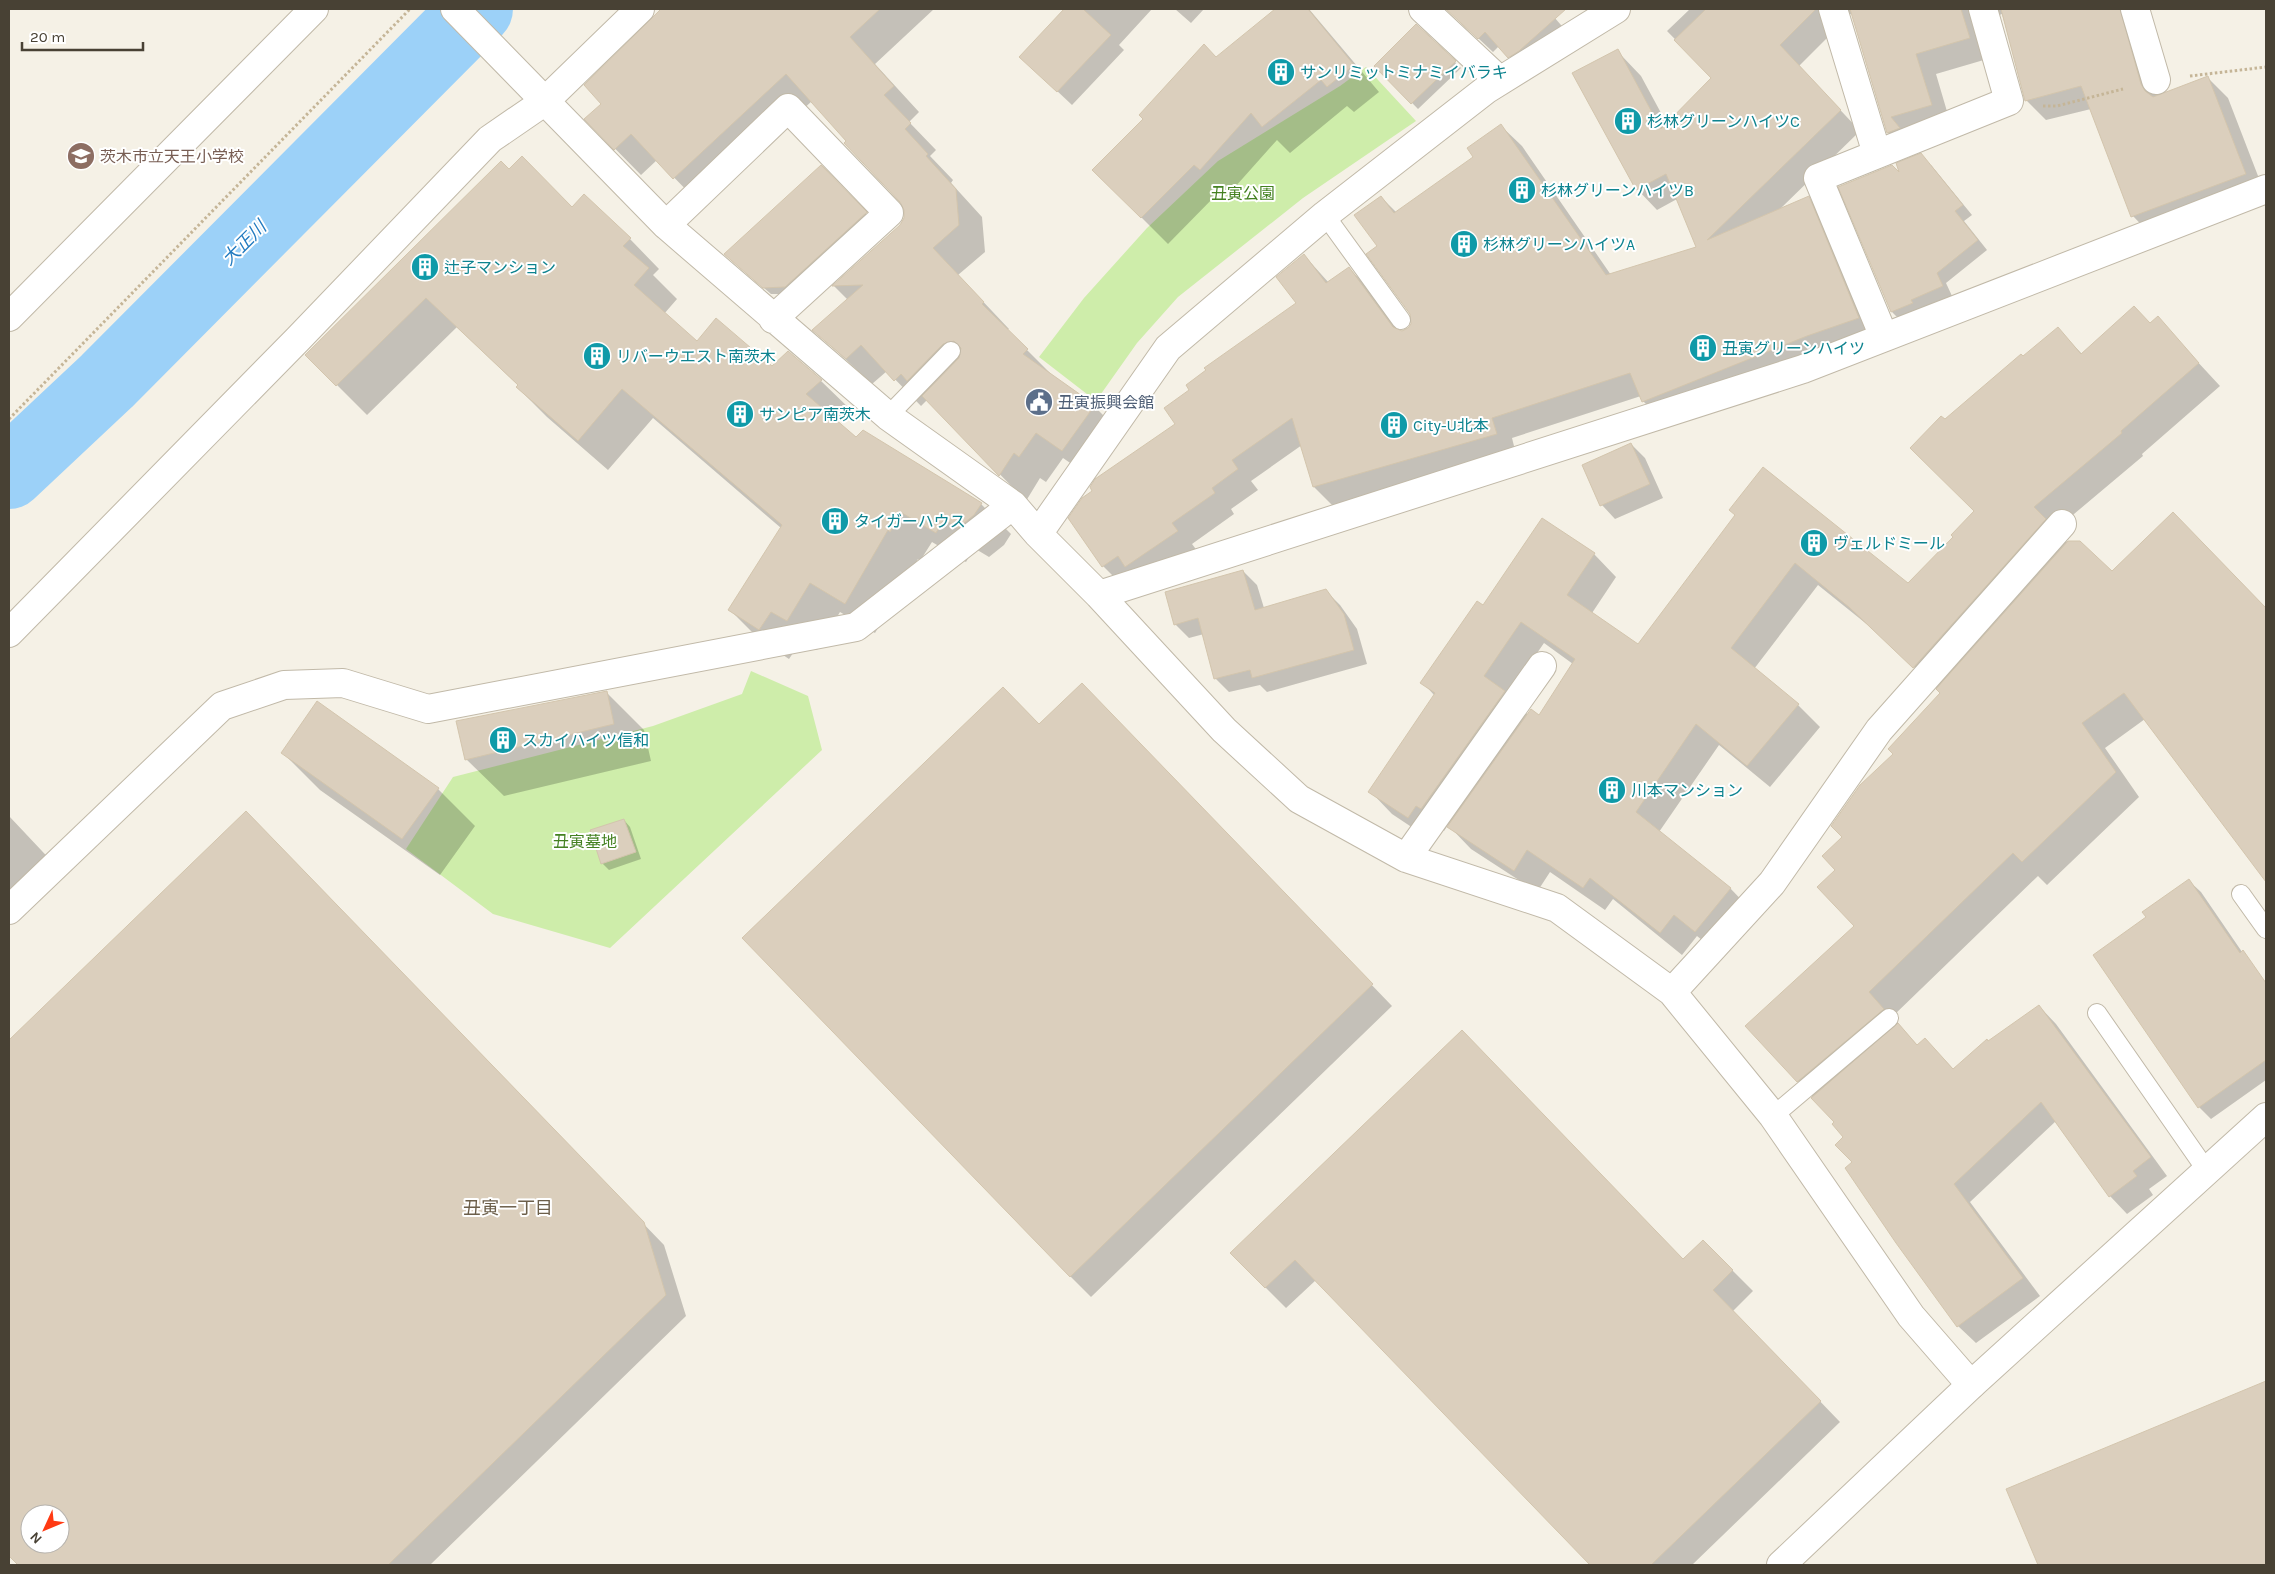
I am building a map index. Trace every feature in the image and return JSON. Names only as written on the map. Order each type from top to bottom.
[{"type":"street","points":[[9,317],[314,9]]},
{"type":"street","points":[[455,9],[666,225],[888,416],[1013,505],[1038,534],[1099,595],[1224,730],[1299,799],[1406,858],[1557,908],[1672,992],[1773,1116],[1911,1316],[1971,1385]]},
{"type":"street","points":[[9,633],[298,339],[490,139],[544,102],[640,9]]},
{"type":"street","points":[[1423,9],[1500,81]]},
{"type":"street","points":[[1038,534],[1168,348],[1325,215],[1487,89],[1616,9]]},
{"type":"street","points":[[1833,9],[1877,154]]},
{"type":"street","points":[[1884,337],[1818,178],[2009,101],[1983,9]]},
{"type":"street","points":[[2135,9],[2156,80]]},
{"type":"street","points":[[666,225],[788,108],[889,213],[773,319]]},
{"type":"street","points":[[1099,595],[1803,369],[2266,190]]},
{"type":"street","points":[[9,910],[222,706],[284,685],[343,683],[428,709],[856,627],[1013,505]]},
{"type":"street","points":[[1672,992],[1772,883],[1879,730],[2062,524]]},
{"type":"street","points":[[1406,858],[1542,666]]},
{"type":"street","points":[[1781,1565],[1971,1385],[2266,1117]]},
{"type":"lane","points":[[1325,215],[1401,320]]},
{"type":"lane","points":[[888,416],[951,351]]},
{"type":"lane","points":[[2241,894],[2266,929]]},
{"type":"lane","points":[[2097,1013],[2207,1170]]},
{"type":"lane","points":[[1773,1116],[1889,1018]]},
{"type":"path","points":[[9,418],[410,9]]},
{"type":"green space","name":"丑寅公園","points":[[1366,67],[1416,121],[1303,198],[1178,297],[1137,343],[1096,401],[1039,357],[1084,298],[1147,228],[1218,161],[1340,86]]},
{"type":"green space","name":"丑寅墓地","points":[[751,671],[808,696],[822,750],[610,948],[493,914],[406,849],[453,777],[653,726],[742,694]]},
{"type":"building","points":[[661,9],[880,9],[850,37],[894,86],[884,95],[911,123],[905,129],[956,189],[959,225],[933,248],[984,302],[982,304],[1028,349],[1023,354],[1095,405],[1062,451],[1036,433],[1019,457],[1014,453],[999,476],[922,396],[959,358],[961,348],[954,341],[943,344],[907,381],[901,374],[894,381],[861,345],[846,359],[812,330],[863,285],[832,286],[900,225],[904,218],[904,210],[900,202],[844,143],[846,141],[786,74],[673,179],[631,134],[614,150],[584,119],[601,104],[584,85]]},
{"type":"building","points":[[1064,9],[1083,9],[1111,35],[1057,92],[1019,57]]},
{"type":"building","points":[[1275,9],[1308,9],[1354,65],[1327,87],[1321,80],[1262,127],[1251,113],[1200,170],[1194,165],[1141,218],[1092,170],[1143,119],[1139,115],[1204,44],[1216,57]]},
{"type":"building","points":[[1446,9],[1566,9],[1519,51],[1508,58],[1485,32],[1478,39]]},
{"type":"building","points":[[1706,9],[1816,9],[1780,45],[1841,110],[1707,240],[1809,196],[1859,318],[1807,336],[1642,402],[1630,373],[1492,418],[1497,434],[1313,487],[1292,418],[1232,460],[1238,469],[1212,488],[1215,493],[1172,523],[1178,531],[1125,567],[1118,556],[1102,567],[1068,518],[1082,498],[1092,491],[1090,487],[1095,479],[1175,424],[1164,408],[1189,390],[1186,385],[1206,370],[1204,368],[1296,303],[1276,277],[1304,254],[1326,283],[1349,267],[1393,327],[1402,331],[1408,328],[1411,324],[1410,314],[1366,254],[1377,246],[1354,215],[1381,196],[1394,213],[1473,157],[1467,148],[1501,124],[1606,275],[1696,247],[1666,174],[1636,190],[1572,73],[1618,49],[1661,129],[1711,78],[1674,40]]},
{"type":"building","points":[[1850,9],[1961,9],[1970,38],[1916,54],[1932,105],[1891,117],[1900,128],[1887,133]]},
{"type":"building","points":[[2001,9],[2120,9],[2141,84],[2145,91],[2153,97],[2208,76],[2246,174],[2131,217],[2081,86],[2025,101]]},
{"type":"building","points":[[1416,24],[1456,61],[1411,104],[1374,66]]},
{"type":"building","points":[[1921,153],[1963,205],[1955,211],[1978,240],[1937,273],[1943,286],[1911,300],[1913,303],[1891,312],[1838,187],[1892,165],[1899,172],[1896,163]]},
{"type":"building","points":[[522,156],[572,207],[584,194],[631,238],[623,246],[649,268],[634,285],[697,341],[716,318],[772,366],[788,351],[822,380],[806,394],[856,437],[863,430],[982,503],[974,515],[958,528],[944,519],[936,533],[902,513],[890,532],[888,530],[845,604],[810,583],[787,621],[771,612],[759,630],[728,610],[782,525],[622,389],[578,441],[516,387],[518,385],[426,298],[336,386],[305,355],[501,161],[509,169]]},
{"type":"building","points":[[821,165],[867,212],[785,287],[763,288],[724,254]]},
{"type":"building","points":[[2134,306],[2150,323],[2158,316],[2199,363],[2121,431],[2122,433],[2034,507],[2046,519],[1913,668],[1850,608],[1795,563],[1731,648],[1799,704],[1747,766],[1696,724],[1636,812],[1731,888],[1695,932],[1674,915],[1660,933],[1590,878],[1583,888],[1527,850],[1514,871],[1447,827],[1531,709],[1539,715],[1575,659],[1521,622],[1484,676],[1505,691],[1421,809],[1416,806],[1408,818],[1368,792],[1435,693],[1420,683],[1477,601],[1483,605],[1542,518],[1595,553],[1567,595],[1638,644],[1735,515],[1729,510],[1763,467],[1908,583],[1953,537],[1951,535],[1974,511],[1910,448],[1941,416],[1945,419],[2021,354],[2023,356],[2058,327],[2081,354]]},
{"type":"building","points":[[1631,443],[1650,484],[1600,506],[1582,465]]},
{"type":"building","points":[[2173,512],[2266,608],[2266,882],[2124,693],[2082,723],[2116,772],[2022,862],[2013,853],[1869,992],[1884,1009],[1797,1082],[1745,1026],[1854,926],[1817,887],[1835,870],[1822,856],[1842,837],[1831,826],[1860,785],[1893,754],[1888,749],[1940,693],[1936,689],[2068,541],[2080,541],[2112,571]]},
{"type":"building","points":[[1243,570],[1255,610],[1326,589],[1344,614],[1354,650],[1252,678],[1250,670],[1214,679],[1198,618],[1174,625],[1165,592]]},
{"type":"building","points":[[1082,683],[1373,984],[1070,1277],[742,938],[1003,687],[1039,724]]},
{"type":"building","name":"スカイハイツ信和","points":[[607,691],[614,724],[465,760],[456,721]]},
{"type":"building","points":[[317,701],[439,788],[402,839],[281,753]]},
{"type":"building","points":[[246,811],[644,1222],[666,1295],[388,1565],[18,1565],[9,1556],[9,1040]]},
{"type":"building","points":[[624,819],[636,852],[601,864],[590,830]]},
{"type":"building","points":[[2189,879],[2240,953],[2243,950],[2266,983],[2266,1060],[2198,1108],[2093,955],[2146,917],[2142,912]]},
{"type":"building","points":[[2039,1005],[2151,1157],[2133,1171],[2137,1176],[2109,1197],[2041,1102],[1954,1184],[2023,1278],[1957,1327],[1845,1168],[1852,1162],[1835,1145],[1843,1137],[1832,1124],[1834,1122],[1811,1098],[1898,1023],[1917,1045],[1925,1038],[1953,1069],[1987,1039],[1988,1041]]},
{"type":"building","points":[[1462,1030],[1683,1259],[1703,1240],[1733,1270],[1713,1290],[1821,1401],[1651,1565],[1590,1565],[1295,1260],[1265,1288],[1230,1253]]},
{"type":"building","points":[[2266,1381],[2266,1565],[2038,1565],[2006,1489]]},
{"type":"waterway","name":"大正川","points":[[9,473],[107,381],[477,9]]},
{"type":"place","name":"サンリミットミナミイバラキ","points":[[1281,72]]},
{"type":"place","name":"杉林グリーンハイツC","points":[[1628,121]]},
{"type":"place","name":"茨木市立天王小学校","points":[[81,156]]},
{"type":"place","name":"杉林グリーンハイツB","points":[[1522,190]]},
{"type":"place","name":"杉林グリーンハイツA","points":[[1464,244]]},
{"type":"place","name":"辻子マンション","points":[[425,267]]},
{"type":"place","name":"丑寅グリーンハイツ","points":[[1703,348]]},
{"type":"place","name":"リバーウエスト南茨木","points":[[597,356]]},
{"type":"place","name":"丑寅振興会館","points":[[1039,402]]},
{"type":"place","name":"サンピア南茨木","points":[[740,414]]},
{"type":"place","name":"City-U北本","points":[[1394,425]]},
{"type":"place","name":"タイガーハウス","points":[[835,521]]},
{"type":"place","name":"ヴェルドミール","points":[[1814,543]]},
{"type":"place","name":"スカイハイツ信和","points":[[503,740]]},
{"type":"place","name":"川本マンション","points":[[1612,790]]},
{"type":"district","name":"丑寅一丁目","points":[[508,1208]]}]
